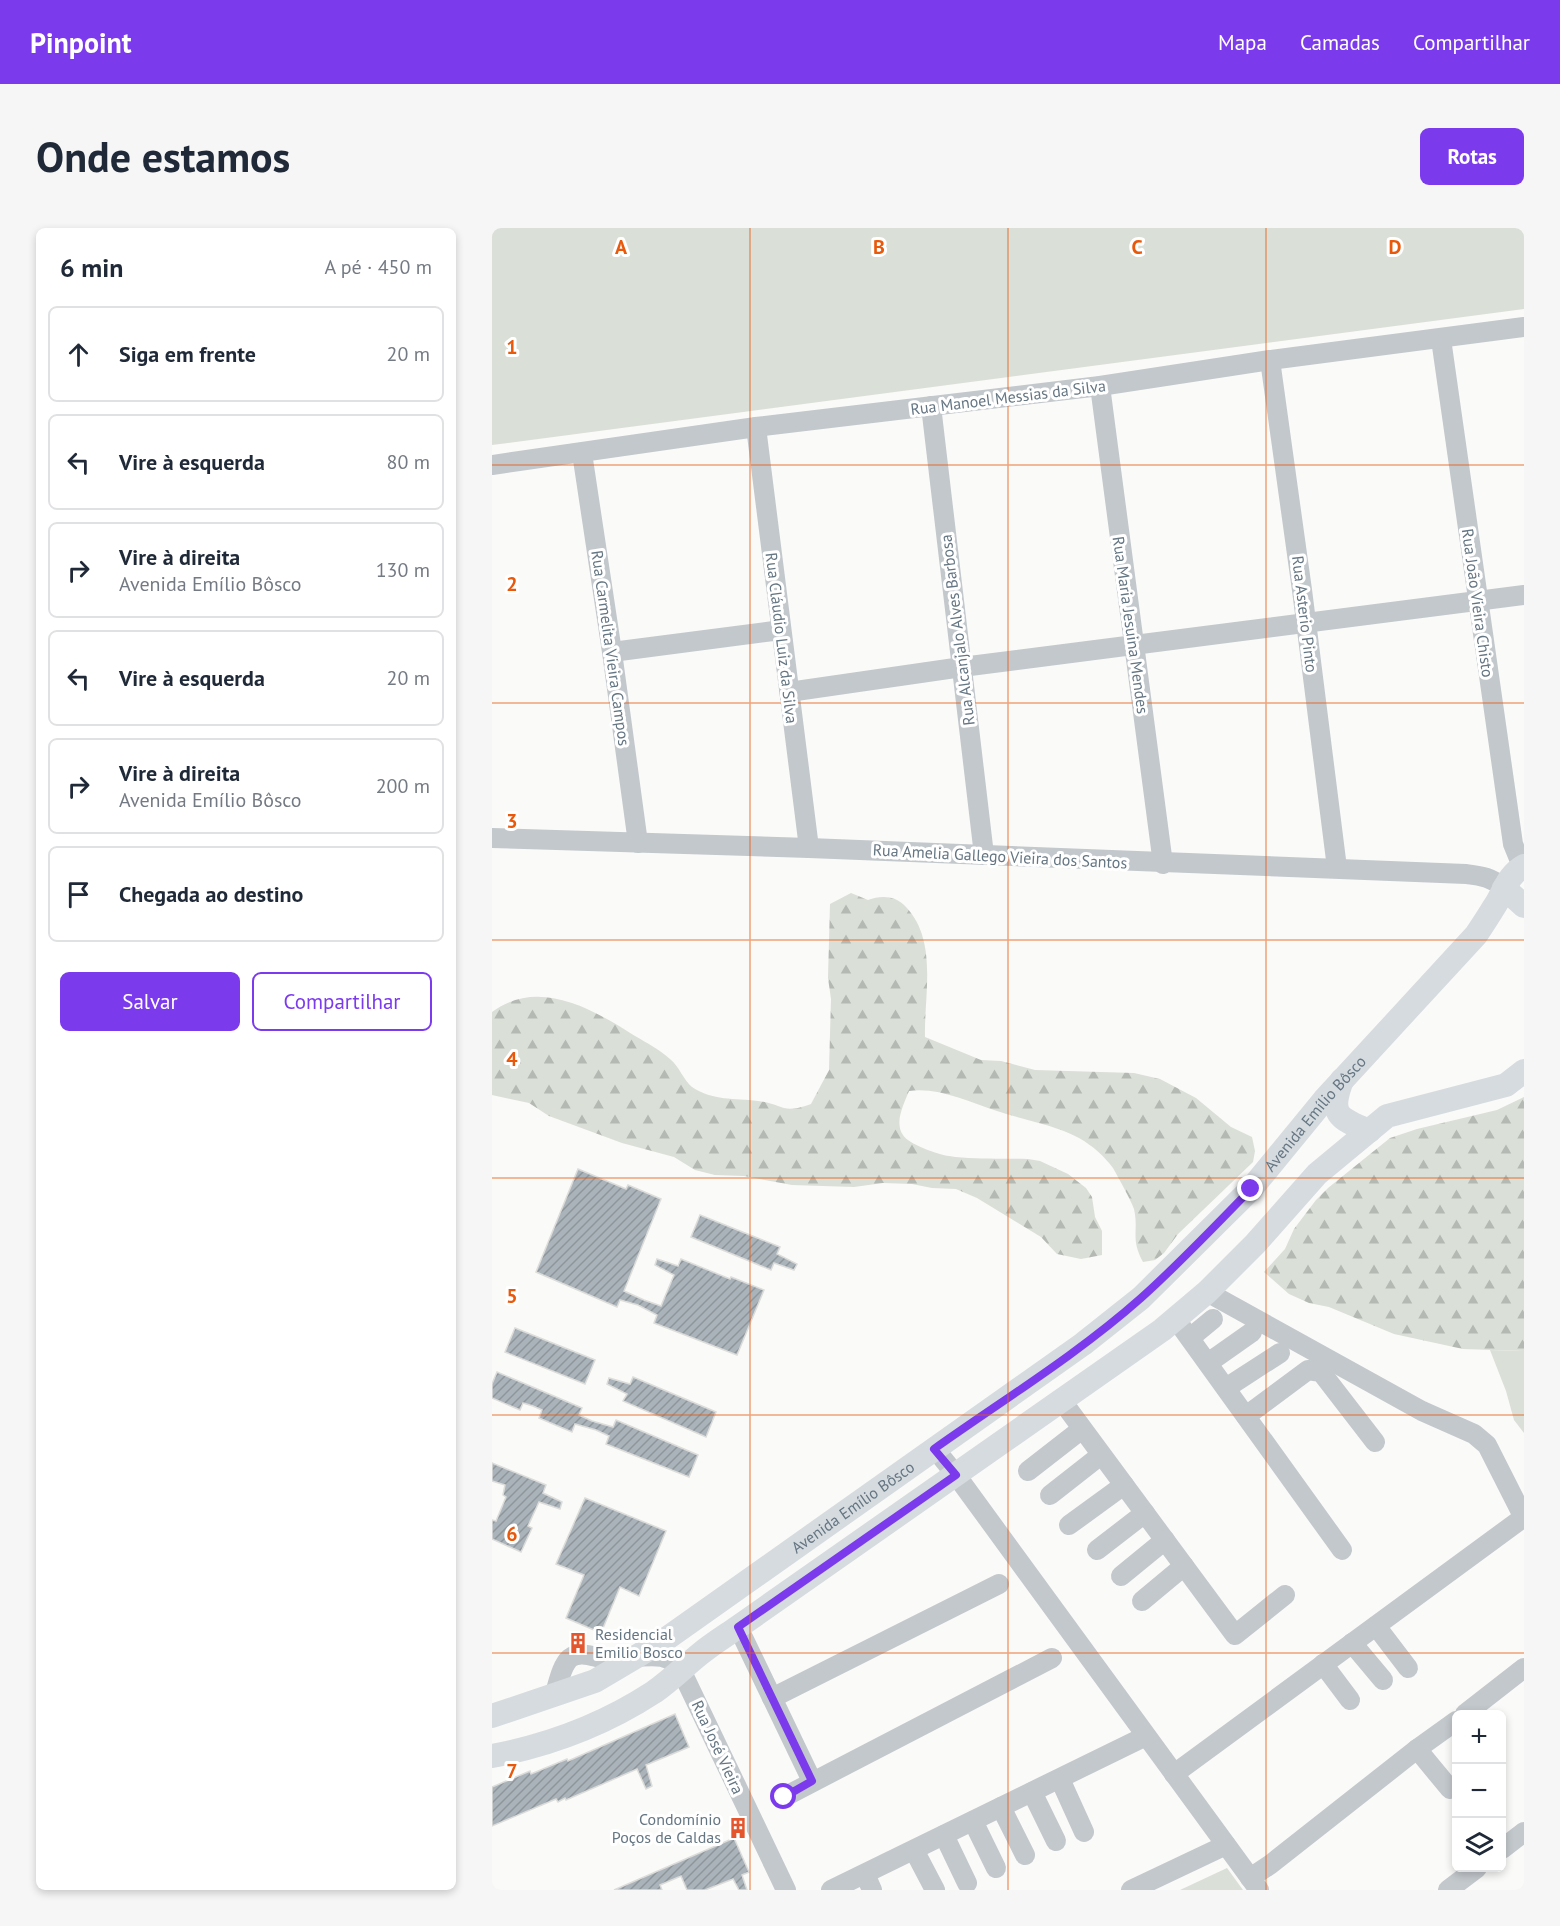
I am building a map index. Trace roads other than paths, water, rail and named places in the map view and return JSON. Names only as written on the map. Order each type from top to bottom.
[{"type":"main road","name":"Avenida Emílio Bôsco","points":[[492,1716],[595,1681],[635,1658],[697,1618],[1083,1344],[1126,1310],[1180,1261],[1256,1183],[1342,1080],[1476,935],[1496,906],[1504,888],[1523,866]]},
{"type":"main road","points":[[1504,888],[1524,906]]},
{"type":"main road","name":"Avenida Emílio Bôsco","points":[[492,1756],[547,1743],[588,1728],[621,1712],[656,1690],[738,1627],[1062,1401],[1168,1324],[1207,1292],[1317,1174],[1387,1116],[1506,1084],[1524,1071]]},
{"type":"main road","points":[[1342,1080],[1335,1098],[1339,1115],[1346,1122],[1369,1131]]},
{"type":"main road","points":[[1126,1310],[1139,1307],[1153,1308],[1168,1324]]},
{"type":"street","name":"Rua Manoel Messias da Silva","points":[[492,465],[756,427],[1100,386],[1270,360],[1524,327]]},
{"type":"street","name":"Rua João Vieira Chisto","points":[[1441,339],[1513,844],[1523,866]]},
{"type":"street","name":"Rua Asterio Pinto","points":[[1270,360],[1306,622],[1336,868]]},
{"type":"street","name":"Rua Maria Jesuina Mendes","points":[[1100,386],[1163,864]]},
{"type":"street","name":"Rua Alcanjalo Alves Barbosa","points":[[931,406],[984,855]]},
{"type":"street","name":"Rua Cláudio Luiz da Silva","points":[[756,427],[809,848]]},
{"type":"street","name":"Rua Carmelita Vieira Campos","points":[[582,453],[638,843]]},
{"type":"street","points":[[789,692],[962,667],[1524,595]]},
{"type":"street","points":[[612,652],[781,630]]},
{"type":"street","name":"Rua Amelia Gallego Vieira dos Santos","points":[[492,838],[809,848],[1163,864],[1336,868],[1486,876],[1496,880],[1504,888]]},
{"type":"street","points":[[1174,1774],[1524,1518],[1493,1456],[1486,1445],[1474,1434],[1422,1412],[1207,1292]]},
{"type":"street","points":[[1190,1338],[1213,1319]]},
{"type":"street","points":[[1168,1324],[1190,1338],[1342,1550]]},
{"type":"street","points":[[1208,1363],[1251,1332]]},
{"type":"street","points":[[1226,1388],[1280,1353]]},
{"type":"street","points":[[1246,1416],[1308,1370],[1321,1372],[1375,1442]]},
{"type":"street","points":[[1062,1401],[1235,1635],[1285,1595]]},
{"type":"street","points":[[1028,1471],[1082,1429]]},
{"type":"street","points":[[934,1449],[956,1475],[1255,1884],[1271,1864],[1417,1749],[1452,1731]]},
{"type":"street","points":[[1050,1495],[1101,1455]]},
{"type":"street","points":[[1069,1525],[1124,1485]]},
{"type":"street","points":[[1097,1550],[1145,1513]]},
{"type":"street","points":[[1121,1576],[1164,1540]]},
{"type":"street","points":[[1142,1601],[1184,1566]]},
{"type":"street","points":[[772,1698],[999,1584]]},
{"type":"street","points":[[1376,1626],[1408,1668]]},
{"type":"street","points":[[738,1627],[812,1781]]},
{"type":"street","points":[[1352,1643],[1383,1680]]},
{"type":"street","points":[[635,1658],[652,1656],[669,1659],[681,1670]]},
{"type":"street","points":[[784,1797],[1052,1658]]},
{"type":"street","points":[[1323,1664],[1350,1700]]},
{"type":"street","points":[[1470,1710],[1524,1668]]},
{"type":"street","name":"Rua José Vieira","points":[[681,1670],[786,1890]]},
{"type":"street","points":[[835,1889],[868,1882],[914,1850],[1146,1736]]},
{"type":"street","points":[[1417,1749],[1450,1789]]},
{"type":"street","points":[[1060,1779],[1084,1832]]},
{"type":"street","points":[[1032,1792],[1056,1841]]},
{"type":"street","points":[[1001,1807],[1025,1856]]},
{"type":"street","points":[[973,1821],[996,1868]]},
{"type":"street","points":[[1506,1846],[1524,1832]]},
{"type":"street","points":[[944,1835],[967,1883]]},
{"type":"street","points":[[1131,1890],[1226,1845]]},
{"type":"street","points":[[914,1850],[935,1890]]},
{"type":"street","points":[[1448,1890],[1472,1872]]},
{"type":"place","name":"Residencial Emilio Bosco","points":[[578,1643]]},
{"type":"place","name":"Condomínio Poços de Caldas","points":[[738,1828]]}]
